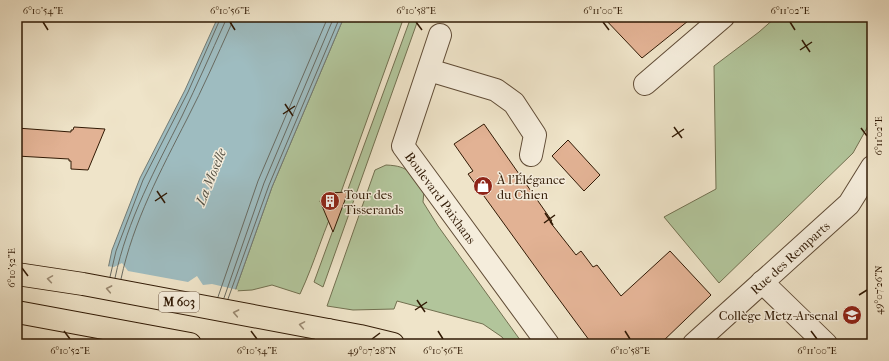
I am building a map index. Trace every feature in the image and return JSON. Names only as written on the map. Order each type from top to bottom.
[{"type":"main road","name":"M 603","points":[[17,274],[83,284],[275,320],[327,337],[360,336],[393,344]]},
{"type":"main road","points":[[17,312],[190,344]]},
{"type":"street","points":[[645,84],[723,17]]},
{"type":"street","name":"Boulevard Paixhans","points":[[440,35],[403,146],[548,344]]},
{"type":"street","points":[[429,70],[496,90],[514,103],[535,135],[531,155]]},
{"type":"street","name":"Rue des Remparts","points":[[694,344],[849,204],[872,167]]},
{"type":"street","name":"Rue des Remparts","points":[[849,204],[872,194]]},
{"type":"street","points":[[762,282],[826,344]]},
{"type":"green space","points":[[344,17],[404,17],[340,195],[300,294],[272,285],[252,290],[235,291],[272,187]]},
{"type":"green space","points":[[411,17],[419,17],[323,287],[314,282]]},
{"type":"green space","points":[[776,17],[872,17],[872,119],[853,153],[719,283],[664,217],[716,189],[714,66],[759,32]]},
{"type":"green space","points":[[386,165],[405,169],[416,179],[424,191],[423,202],[438,226],[523,344],[507,344],[502,337],[483,324],[397,301],[394,309],[353,310],[327,306],[375,170]]},
{"type":"water","name":"La Moselle","points":[[218,17],[344,17],[272,187],[235,291],[92,344],[112,250],[140,178],[185,90]]},
{"type":"pier","points":[[122,263],[128,271],[188,282],[197,276],[203,285],[212,284],[238,290],[222,344],[90,344],[106,266],[114,267]]},
{"type":"building","points":[[603,17],[693,17],[642,58]]},
{"type":"building","points":[[484,124],[552,221],[550,222],[576,255],[581,251],[593,267],[597,265],[621,296],[670,251],[711,295],[660,344],[592,344],[468,174],[473,171],[454,144]]},
{"type":"building","points":[[74,127],[105,129],[88,170],[71,169],[71,161],[69,161],[69,159],[17,156],[17,128],[71,132]]},
{"type":"building","points":[[568,140],[600,175],[584,191],[552,156]]},
{"type":"building","points":[[348,192],[333,232],[320,201],[327,193]]},
{"type":"place","name":"À l'Élégance du Chien","points":[[483,186]]},
{"type":"place","name":"Tour des Tisserands","points":[[330,201]]},
{"type":"place","name":"Collège Metz-Arsenal","points":[[852,315]]}]
